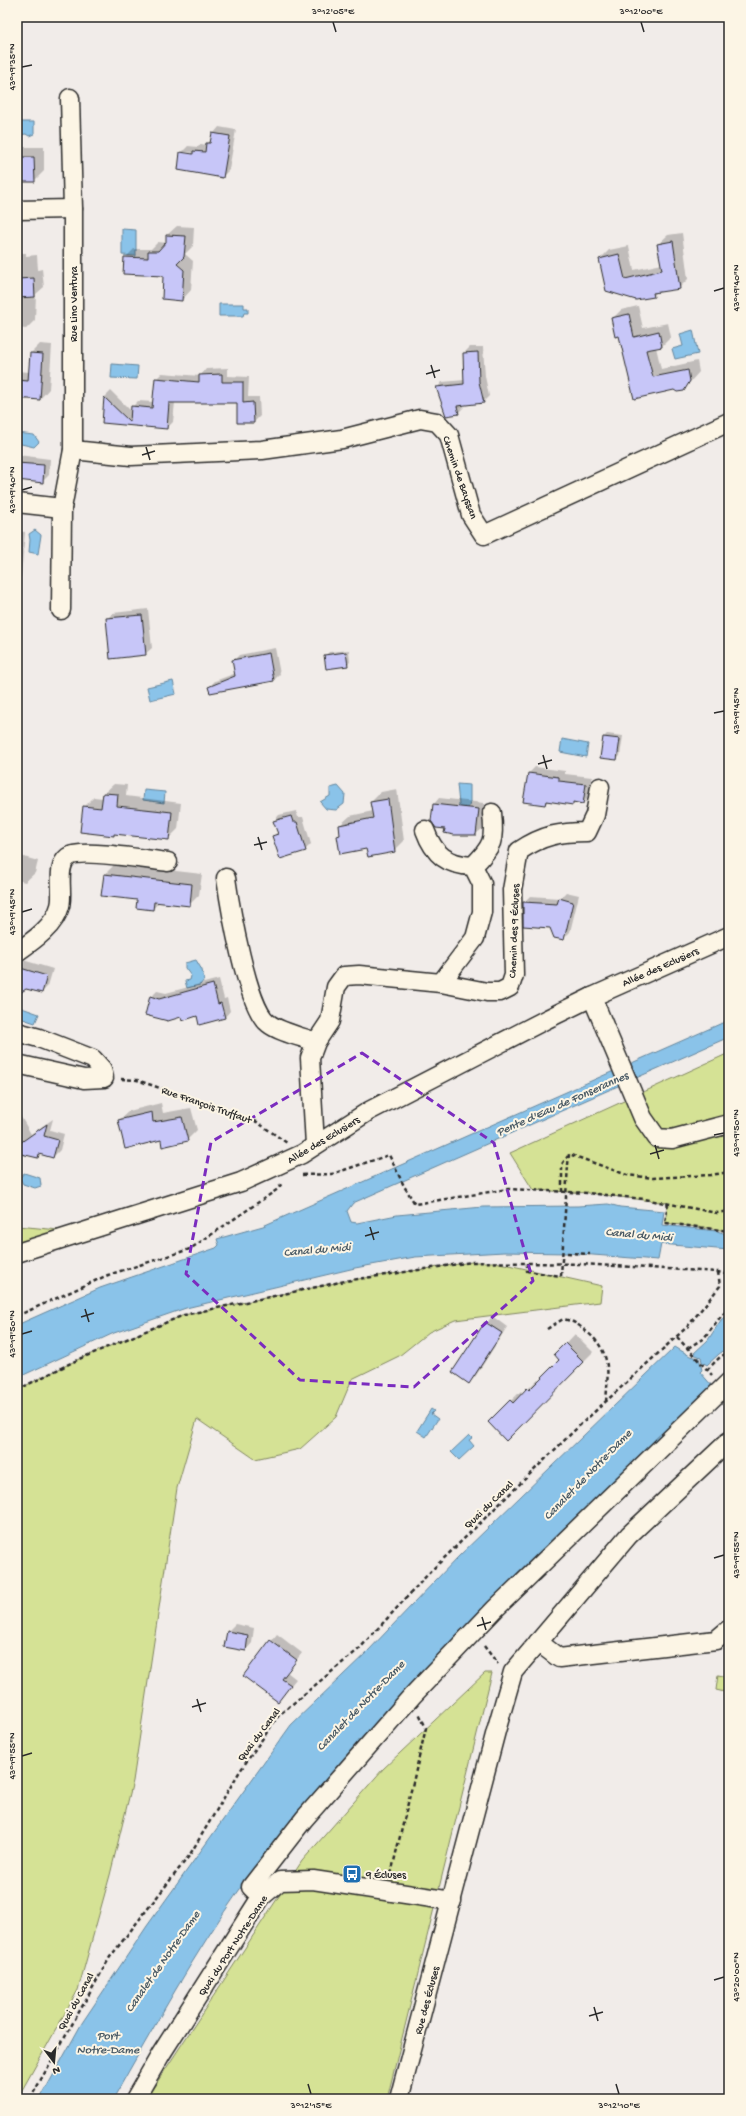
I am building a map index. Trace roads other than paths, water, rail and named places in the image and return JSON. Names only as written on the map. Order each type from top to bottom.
[{"type":"street","name":"Rue Lino Ventura","points":[[61,610],[62,508],[73,450],[73,209],[70,98]]},
{"type":"street","points":[[17,210],[73,209]]},
{"type":"street","name":"Chemin de Bayssan","points":[[73,450],[131,456],[262,450],[342,439],[420,419],[437,422],[449,435],[471,515],[484,535],[729,422]]},
{"type":"street","points":[[17,503],[62,508]]},
{"type":"street","name":"Chemin des 9 Écluses","points":[[309,1149],[310,1058],[316,1042],[330,1021],[336,987],[344,976],[359,975],[441,983],[487,992],[500,992],[510,987],[514,976],[512,890],[519,850],[537,839],[564,832],[587,832],[596,815],[600,787]]},
{"type":"street","points":[[425,830],[431,846],[443,858],[458,866],[473,866],[486,854],[494,835],[492,812]]},
{"type":"street","points":[[17,952],[32,941],[53,921],[60,906],[62,864],[69,856],[83,853],[168,862]]},
{"type":"street","points":[[441,983],[475,938],[482,912],[482,884],[473,866]]},
{"type":"street","points":[[226,878],[235,940],[256,1004],[267,1023],[316,1042]]},
{"type":"street","name":"Allée des Eclusiers","points":[[17,1253],[241,1182],[309,1149],[369,1111],[592,997],[729,936]]},
{"type":"street","points":[[592,997],[643,1118],[657,1138],[672,1139],[729,1124]]},
{"type":"street","points":[[17,1032],[39,1038],[93,1059],[102,1069],[104,1078],[84,1079],[17,1064]]},
{"type":"street","points":[[261,1897],[251,1886],[304,1819],[412,1696],[473,1632],[727,1388]]},
{"type":"street","name":"Rue des Écluses","points":[[399,2099],[513,1672],[629,1535],[729,1441]]},
{"type":"street","points":[[538,1642],[559,1658],[716,1640],[729,1629]]},
{"type":"street","name":"Quai du Port Notre-Dame","points":[[135,2099],[161,2054],[261,1897],[280,1881],[313,1880],[452,1901]]},
{"type":"water","points":[[17,122],[34,122],[34,134],[29,136],[26,134],[17,135]]},
{"type":"water","points":[[122,229],[136,230],[136,256],[122,255]]},
{"type":"water","points":[[219,304],[244,304],[244,308],[248,308],[248,313],[244,313],[243,316],[219,316]]},
{"type":"water","points":[[693,330],[698,354],[675,359],[672,349],[683,346],[680,334]]},
{"type":"water","points":[[112,364],[138,366],[137,379],[111,378]]},
{"type":"water","points":[[17,433],[34,435],[39,442],[34,447],[17,443]]},
{"type":"water","points":[[35,530],[41,535],[38,554],[29,552],[29,534]]},
{"type":"water","points":[[173,681],[176,694],[150,700],[147,687]]},
{"type":"water","points":[[562,739],[588,744],[586,757],[560,752]]},
{"type":"water","points":[[457,784],[470,785],[470,803],[466,815],[460,814]]},
{"type":"water","points":[[338,786],[345,794],[344,804],[336,810],[326,809],[320,802],[330,796],[330,788]]},
{"type":"water","points":[[144,790],[165,792],[164,803],[143,800]]},
{"type":"water","points":[[196,960],[202,970],[204,980],[200,985],[187,988],[185,981],[190,980],[191,976],[185,968],[185,963]]},
{"type":"water","points":[[19,1007],[39,1014],[35,1023],[17,1017]]},
{"type":"water","points":[[729,1020],[729,1037],[353,1203],[347,1211],[351,1222],[357,1223],[397,1215],[483,1207],[578,1206],[608,1204],[620,1207],[664,1211],[662,1225],[717,1231],[729,1235],[728,1250],[661,1244],[658,1260],[567,1253],[504,1252],[415,1257],[355,1268],[186,1308],[114,1333],[17,1378],[17,1325],[100,1288],[216,1248],[219,1245],[217,1239],[263,1226]]},
{"type":"water","points":[[24,1173],[40,1178],[41,1186],[35,1188],[23,1184],[20,1178]]},
{"type":"water","points":[[729,1313],[729,1347],[707,1365],[702,1362],[701,1357],[693,1354],[708,1340],[721,1320]]},
{"type":"water","name":"Port Notre-Dame","points":[[675,1347],[690,1356],[699,1358],[702,1370],[700,1372],[713,1387],[466,1626],[406,1688],[349,1752],[294,1818],[224,1912],[175,1991],[113,2099],[40,2099],[82,2023],[147,1926],[291,1725],[367,1652],[458,1557]]},
{"type":"water","points":[[431,1409],[434,1411],[431,1414],[438,1419],[426,1437],[417,1431]]},
{"type":"water","points":[[469,1435],[472,1438],[469,1440],[474,1446],[459,1460],[451,1452]]},
{"type":"place","name":"9 Écluses","points":[[352,1874]]},
{"type":"water label","name":"Pente d'Eau de Fonserannes","points":[[562,1103]]},
{"type":"water label","name":"Canal du Midi","points":[[639,1234]]},
{"type":"water label","name":"Canal du Midi","points":[[317,1249]]},
{"type":"water label","name":"Canalet de Notre-Dame","points":[[587,1474]]},
{"type":"water label","name":"Canalet de Notre-Dame","points":[[360,1705]]},
{"type":"water label","name":"Canalet de Notre-Dame","points":[[162,1961]]}]
